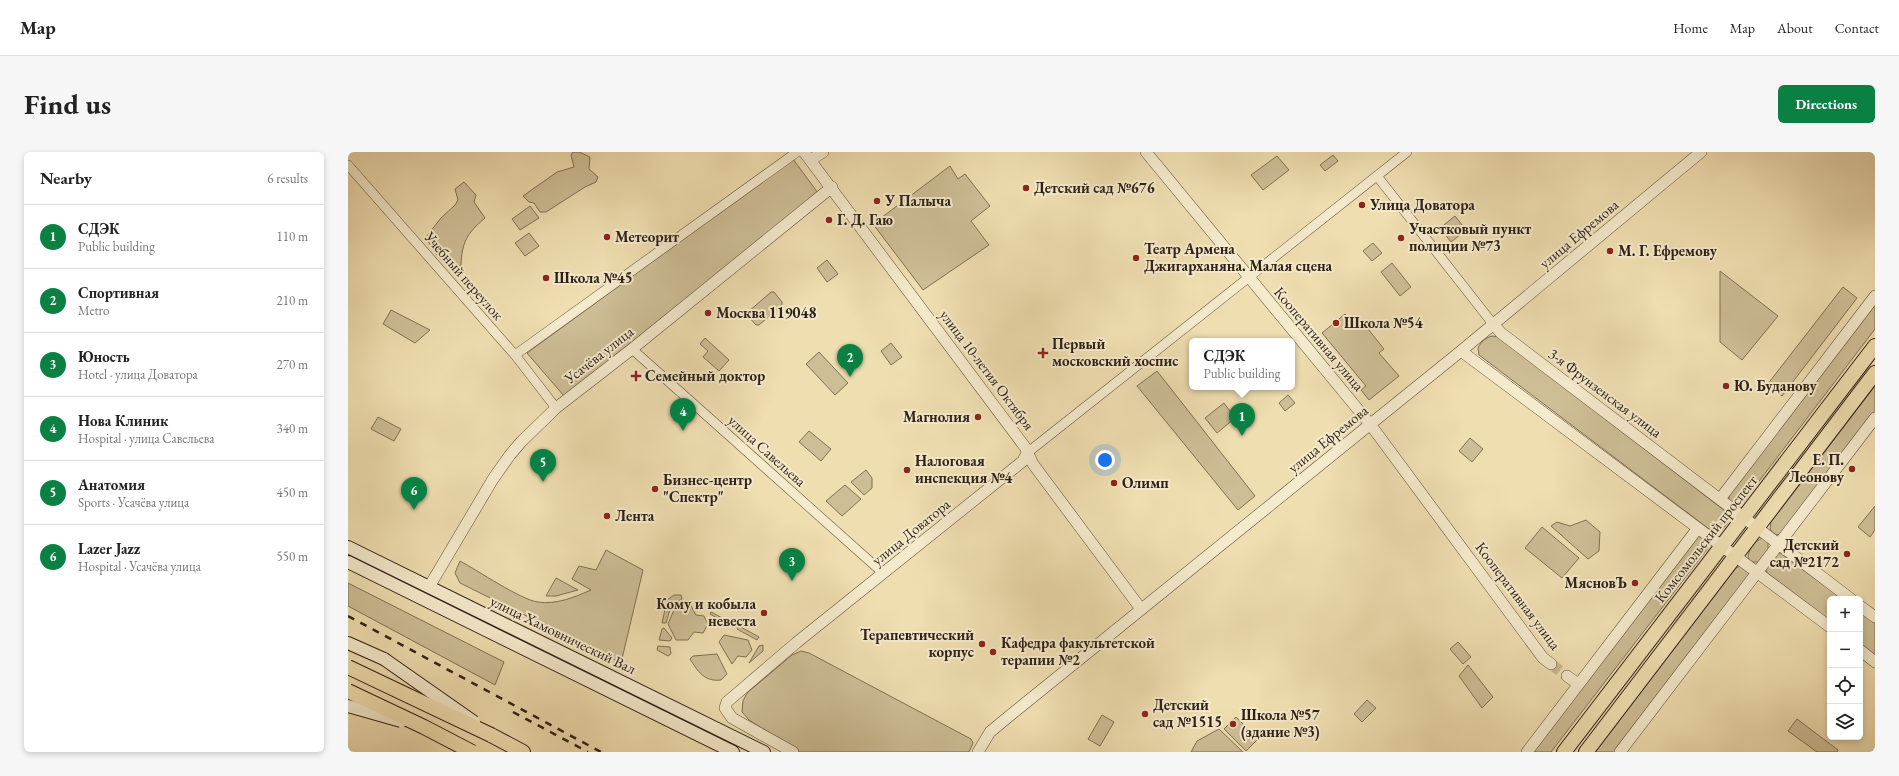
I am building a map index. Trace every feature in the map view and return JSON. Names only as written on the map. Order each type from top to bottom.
[{"type":"main road","name":"Комсомольский проспект","points":[[1564,752],[1875,346]]},
{"type":"main road","points":[[1586,752],[1875,373]]},
{"type":"main road","name":"улица Хамовнический Вал","points":[[348,547],[764,752]]},
{"type":"main road","name":"улица Хамовнический Вал","points":[[348,562],[733,752]]},
{"type":"main road","points":[[348,643],[389,663],[491,735]]},
{"type":"main road","points":[[348,667],[491,735],[523,752]]},
{"type":"main road","points":[[348,691],[424,727],[472,752]]},
{"type":"main road","points":[[348,706],[424,727]]},
{"type":"street","points":[[515,355],[797,152]]},
{"type":"street","points":[[808,156],[823,152]]},
{"type":"street","name":"Кооперативная улица","points":[[1146,152],[1248,278],[1370,424],[1543,658],[1551,664]]},
{"type":"street","name":"улица Доватора","points":[[793,752],[732,718],[725,708],[727,702],[796,643],[1023,461],[1027,453],[1407,152]]},
{"type":"street","name":"улица Ефремова","points":[[978,752],[990,732],[1461,351],[1701,152]]},
{"type":"street","name":"улица 10-летия Октября","points":[[808,156],[1026,447],[1027,453],[1141,609]]},
{"type":"street","name":"Учебный переулок","points":[[348,165],[515,355],[556,408]]},
{"type":"street","name":"3-я Фрунзенская улица","points":[[1377,176],[1493,324],[1507,338],[1847,596]]},
{"type":"street","name":"Усачёва улица","points":[[429,587],[510,455],[556,408],[632,349],[832,187]]},
{"type":"street","name":"Комсомольский проспект","points":[[1720,499],[1875,296]]},
{"type":"street","name":"улица Савельева","points":[[632,349],[884,573]]},
{"type":"street","points":[[1461,351],[1736,555],[1827,626]]},
{"type":"street","points":[[1620,752],[1875,418]]},
{"type":"street","name":"Комсомольский проспект","points":[[1527,752],[1698,528]]},
{"type":"street","points":[[1863,608],[1875,617]]},
{"type":"street","points":[[1863,652],[1875,662]]},
{"type":"street","points":[[1567,676],[1578,684]]},
{"type":"shaded area","points":[[573,152],[579,152],[590,157],[589,169],[598,177],[596,182],[585,187],[546,212],[540,212],[534,203],[529,202],[523,196],[557,172],[574,167],[571,155]]},
{"type":"shaded area","points":[[1333,155],[1338,161],[1325,171],[1320,165]]},
{"type":"shaded area","points":[[1277,156],[1289,170],[1263,190],[1251,175]]},
{"type":"shaded area","points":[[793,159],[818,193],[564,396],[527,353]]},
{"type":"shaded area","points":[[950,166],[958,179],[965,174],[990,206],[971,221],[989,245],[923,290],[873,224]]},
{"type":"shaded area","points":[[464,182],[476,195],[474,202],[485,218],[470,233],[464,244],[461,265],[455,267],[445,263],[440,258],[426,237],[441,218],[455,205],[458,200],[455,189]]},
{"type":"shaded area","points":[[530,206],[539,218],[520,230],[512,219]]},
{"type":"shaded area","points":[[1455,216],[1466,230],[1451,242],[1440,228]]},
{"type":"shaded area","points":[[529,233],[539,246],[525,256],[515,243]]},
{"type":"shaded area","points":[[1373,243],[1382,253],[1372,261],[1363,251]]},
{"type":"shaded area","points":[[827,260],[838,274],[827,282],[817,268]]},
{"type":"shaded area","points":[[1392,263],[1411,287],[1400,296],[1381,272]]},
{"type":"shaded area","points":[[1720,271],[1778,316],[1742,360],[1720,342]]},
{"type":"shaded area","points":[[1843,287],[1857,298],[1782,396],[1767,385]]},
{"type":"shaded area","points":[[771,292],[774,292],[782,302],[782,305],[759,325],[756,325],[747,315],[748,312]]},
{"type":"shaded area","points":[[1875,303],[1875,329],[1744,501],[1740,504],[1732,504],[1729,499],[1729,493]]},
{"type":"shaded area","points":[[391,310],[430,330],[415,343],[383,324]]},
{"type":"shaded area","points":[[1345,314],[1353,324],[1360,319],[1384,349],[1379,353],[1399,376],[1369,400],[1361,390],[1366,386],[1322,333]]},
{"type":"shaded area","points":[[1492,336],[1499,337],[1729,514],[1725,527],[1719,531],[1713,532],[1479,355],[1478,348],[1480,344],[1485,339]]},
{"type":"shaded area","points":[[705,338],[729,360],[719,371],[703,357],[708,351],[700,344]]},
{"type":"shaded area","points":[[891,343],[902,357],[891,365],[881,351]]},
{"type":"shaded area","points":[[819,352],[848,383],[835,395],[806,364]]},
{"type":"shaded area","points":[[1157,371],[1255,496],[1238,510],[1137,386]]},
{"type":"shaded area","points":[[1875,386],[1875,413],[1780,535],[1774,534],[1770,529],[1771,522]]},
{"type":"shaded area","points":[[1288,395],[1295,403],[1285,411],[1279,403]]},
{"type":"shaded area","points":[[1224,403],[1235,418],[1217,433],[1205,418]]},
{"type":"shaded area","points":[[378,417],[401,429],[394,441],[371,429]]},
{"type":"shaded area","points":[[809,431],[831,449],[821,461],[799,442]]},
{"type":"shaded area","points":[[1470,438],[1483,449],[1472,462],[1459,451]]},
{"type":"shaded area","points":[[866,470],[872,478],[872,488],[864,495],[851,482]]},
{"type":"shaded area","points":[[845,485],[861,499],[842,516],[826,501]]},
{"type":"shaded area","points":[[1875,506],[1875,530],[1870,537],[1858,527]]},
{"type":"shaded area","points":[[1586,520],[1600,532],[1599,551],[1588,559],[1551,526],[1557,522],[1570,526]]},
{"type":"shaded area","points":[[1542,527],[1579,558],[1562,578],[1525,548]]},
{"type":"shaded area","points":[[1698,536],[1708,541],[1708,548],[1551,752],[1533,752]]},
{"type":"shaded area","points":[[1762,538],[1768,541],[1768,549],[1758,562],[1752,562],[1748,558],[1749,552],[1754,544]]},
{"type":"shaded area","points":[[606,550],[643,570],[621,663],[460,583],[455,573],[460,561],[521,596],[538,602],[552,602],[572,598],[591,590],[572,579],[579,566],[596,570]]},
{"type":"shaded area","points":[[1780,553],[1839,596],[1827,596],[1827,621],[1768,576],[1766,569],[1767,566],[1771,559]]},
{"type":"shaded area","points":[[1740,566],[1750,571],[1749,575],[1615,752],[1595,752],[1736,568]]},
{"type":"shaded area","points":[[556,578],[578,590],[556,596],[546,596]]},
{"type":"shaded area","points":[[348,583],[504,662],[495,685],[348,606]]},
{"type":"shaded area","points":[[674,595],[681,595],[682,598],[681,600],[672,602],[666,623],[662,623],[667,600]]},
{"type":"shaded area","points":[[691,606],[696,615],[704,616],[708,624],[703,633],[694,632],[688,640],[676,640],[668,624],[674,610]]},
{"type":"shaded area","points":[[711,612],[728,621],[727,624],[710,614]]},
{"type":"shaded area","points":[[1863,614],[1875,623],[1875,657],[1863,647]]},
{"type":"shaded area","points":[[739,626],[759,637],[757,640],[737,629]]},
{"type":"shaded area","points":[[664,628],[672,638],[670,641],[659,640],[662,629]]},
{"type":"shaded area","points":[[724,635],[748,640],[752,650],[746,657],[738,656],[732,664],[719,642]]},
{"type":"shaded area","points":[[1458,642],[1471,657],[1463,664],[1450,649]]},
{"type":"shaded area","points":[[763,645],[763,651],[749,663],[759,646]]},
{"type":"shaded area","points":[[658,646],[670,647],[671,654],[668,656],[657,650]]},
{"type":"shaded area","points":[[801,651],[809,653],[971,739],[973,743],[969,752],[800,752],[749,720],[742,712],[743,701],[747,693],[792,655]]},
{"type":"shaded area","points":[[717,654],[727,674],[721,680],[706,678],[696,668],[690,659],[693,656]]},
{"type":"shaded area","points":[[1468,665],[1493,697],[1482,708],[1459,676]]},
{"type":"shaded area","points":[[1367,700],[1376,708],[1362,722],[1354,714]]},
{"type":"shaded area","points":[[1102,715],[1114,722],[1100,746],[1088,739]]},
{"type":"shaded area","points":[[1236,717],[1258,739],[1246,751],[1224,729]]},
{"type":"shaded area","points":[[1797,719],[1838,750],[1837,752],[1817,752],[1788,731]]},
{"type":"shaded area","points":[[1219,729],[1243,752],[1191,752],[1197,741]]},
{"type":"tunnel","points":[[1551,664],[1567,676]]},
{"type":"railway","points":[[348,616],[601,752]]},
{"type":"railway","points":[[513,712],[588,752]]},
{"type":"place","name":"Детский сад №676","points":[[1026,188]]},
{"type":"place","name":"У Палыча","points":[[877,201]]},
{"type":"place","name":"Улица Доватора","points":[[1362,205]]},
{"type":"place","name":"Г. Д. Гаю","points":[[829,220]]},
{"type":"place","name":"Метеорит","points":[[607,237]]},
{"type":"place","name":"Участковый пункт полиции №73","points":[[1401,238]]},
{"type":"place","name":"М. Г. Ефремову","points":[[1610,251]]},
{"type":"place","name":"Театр Армена Джигарханяна. Малая сцена","points":[[1136,258]]},
{"type":"place","name":"Школа №45","points":[[546,278]]},
{"type":"place","name":"Москва 119048","points":[[708,313]]},
{"type":"place","name":"Школа №54","points":[[1336,323]]},
{"type":"place","name":"Первый московский хоспис","points":[[1043,353]]},
{"type":"place","name":"Семейный доктор","points":[[636,376]]},
{"type":"place","name":"Спортивная","points":[[850,377]]},
{"type":"place","name":"Ю. Буданову","points":[[1726,386]]},
{"type":"place","name":"Магнолия","points":[[978,417]]},
{"type":"place","name":"Нова Клиник","points":[[683,431]]},
{"type":"place","name":"СДЭК","points":[[1242,436]]},
{"type":"place","name":"Е. П. Леонову","points":[[1852,469]]},
{"type":"place","name":"Налоговая инспекция №4","points":[[907,470]]},
{"type":"place","name":"Анатомия","points":[[543,482]]},
{"type":"place","name":"Олимп","points":[[1114,483]]},
{"type":"place","name":"Бизнес-центр \"Спектр\"","points":[[655,489]]},
{"type":"place","name":"Lazer Jazz","points":[[414,510]]},
{"type":"place","name":"Лента","points":[[607,516]]},
{"type":"place","name":"Детский сад №2172","points":[[1847,554]]},
{"type":"place","name":"Юность","points":[[792,581]]},
{"type":"place","name":"МясновЪ","points":[[1635,583]]},
{"type":"place","name":"Кому и кобыла невеста","points":[[764,613]]},
{"type":"place","name":"Терапевтический корпус","points":[[982,644]]},
{"type":"place","name":"Кафедра факультетской терапии №2","points":[[993,652]]},
{"type":"place","name":"Детский сад №1515","points":[[1145,714]]},
{"type":"place","name":"Школа №57 (здание №3)","points":[[1233,724]]}]
